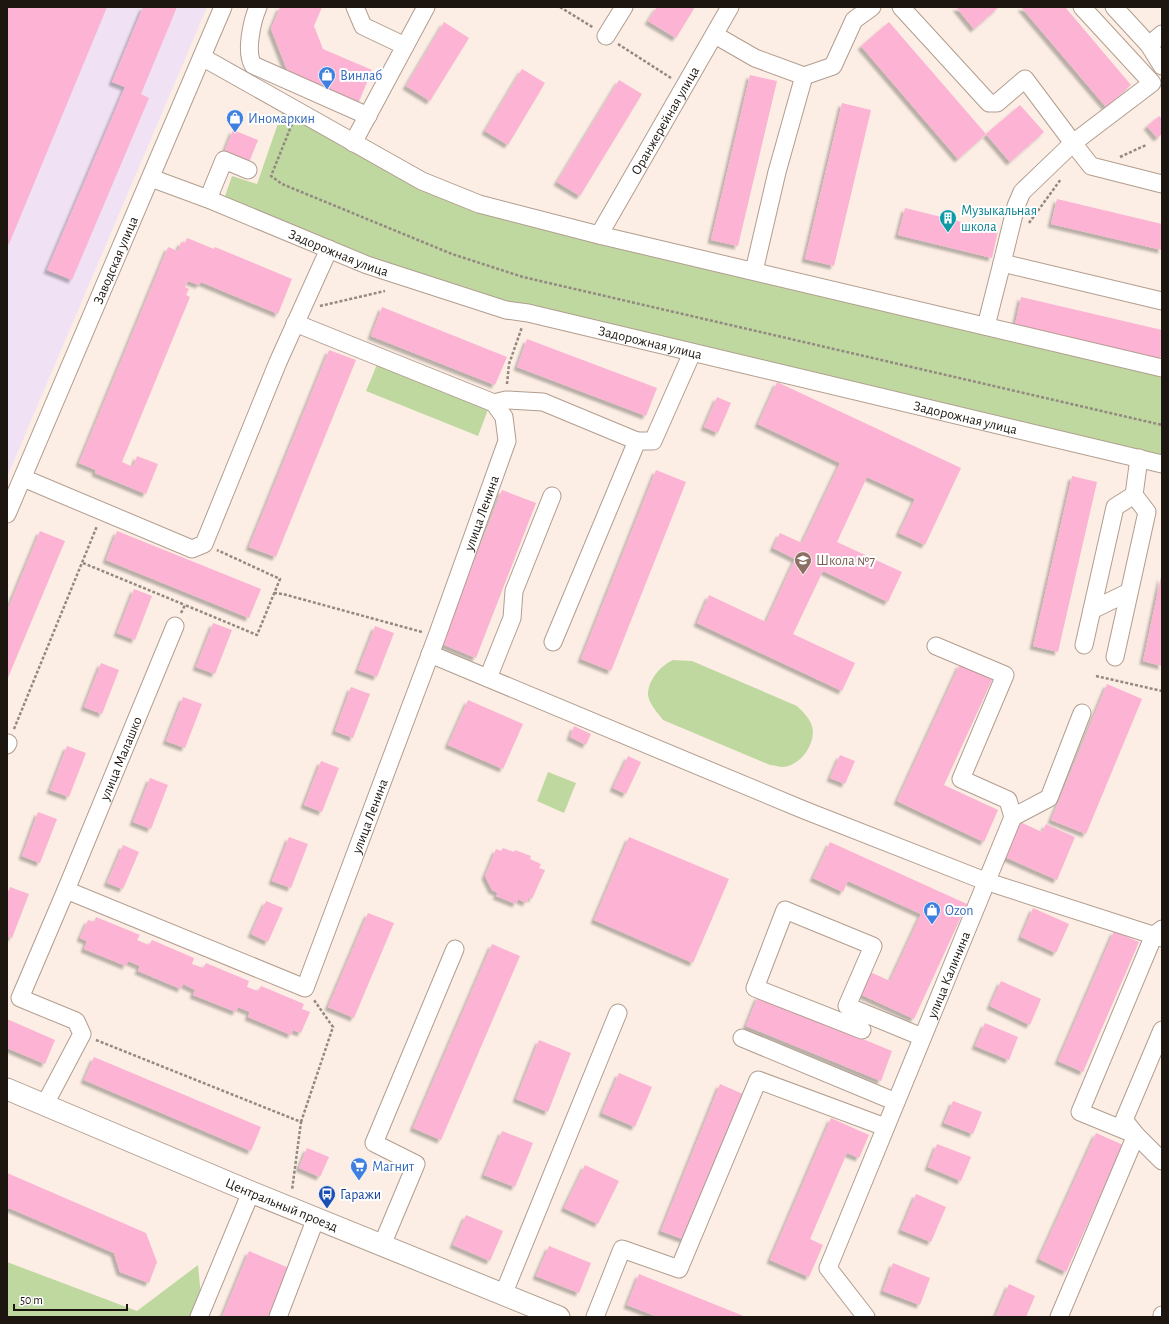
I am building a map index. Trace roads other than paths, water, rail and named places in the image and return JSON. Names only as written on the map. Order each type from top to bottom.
[{"type":"main road","name":"Центральный проезд","points":[[7,1089],[251,1192],[558,1317]]},
{"type":"street","name":"Заводская улица","points":[[7,514],[223,7]]},
{"type":"street","points":[[258,7],[251,31],[250,61],[253,65],[368,116]]},
{"type":"street","points":[[355,7],[363,26],[405,46]]},
{"type":"street","points":[[353,143],[426,7]]},
{"type":"street","points":[[606,36],[624,7]]},
{"type":"street","name":"Оранжерейная улица","points":[[599,235],[730,7]]},
{"type":"street","points":[[715,35],[755,58],[804,76],[832,66],[854,20],[872,7]]},
{"type":"street","points":[[901,7],[989,103],[997,103],[1025,80],[1091,166],[1162,184]]},
{"type":"street","points":[[986,326],[1016,206],[1022,192],[1073,143],[1152,83],[1082,7]]},
{"type":"street","points":[[1114,7],[1149,45],[1162,66]]},
{"type":"street","points":[[1149,45],[1162,34]]},
{"type":"street","points":[[202,57],[422,181],[479,204],[599,235],[1162,368]]},
{"type":"street","points":[[754,271],[777,172],[804,76]]},
{"type":"street","points":[[208,199],[224,160],[248,170]]},
{"type":"street","name":"Задорожная улица","points":[[151,178],[208,199],[367,265],[506,310],[528,313],[1162,464]]},
{"type":"street","points":[[22,478],[192,549],[204,544],[298,316],[329,249]]},
{"type":"street","points":[[1002,263],[1162,301]]},
{"type":"street","points":[[298,316],[500,402],[543,402],[637,441],[653,441],[692,353]]},
{"type":"street","name":"улица Ленина","points":[[66,890],[305,988],[437,636],[507,441],[504,417],[500,402]]},
{"type":"street","points":[[553,642],[637,441]]},
{"type":"street","points":[[1115,657],[1148,512],[1134,494],[1139,458]]},
{"type":"street","points":[[1084,645],[1115,507],[1134,494]]},
{"type":"street","points":[[488,678],[512,618],[514,591],[552,496]]},
{"type":"street","points":[[1092,610],[1130,592]]},
{"type":"street","name":"улица Малашко","points":[[13,996],[66,890],[175,626]]},
{"type":"street","points":[[936,646],[1005,675],[962,779],[1008,800],[1013,817],[1049,798],[1082,713]]},
{"type":"street","points":[[430,654],[804,810],[985,881],[1159,934],[1080,1112],[1136,1135]]},
{"type":"street","name":"улица Калинина","points":[[866,1317],[828,1268],[985,881],[1013,817]]},
{"type":"street","points":[[862,1030],[754,988],[785,910],[873,946],[847,1006],[922,1037]]},
{"type":"street","points":[[382,1245],[416,1164],[374,1143],[455,949]]},
{"type":"street","points":[[13,996],[76,1021],[82,1034],[45,1104]]},
{"type":"street","points":[[503,1295],[618,1013]]},
{"type":"street","points":[[1162,1030],[1124,1120],[1136,1135],[1162,1161]]},
{"type":"street","points":[[742,1038],[896,1102]]},
{"type":"street","points":[[595,1317],[622,1249],[679,1269],[758,1080],[886,1128]]},
{"type":"street","points":[[1059,1317],[1136,1135]]},
{"type":"street","points":[[199,1317],[251,1192]]},
{"type":"street","points":[[278,1317],[316,1218]]},
{"type":"place","name":"Винлаб","points":[[327,90]]},
{"type":"place","name":"Иномаркин","points":[[235,133]]},
{"type":"place","name":"Музыкальная школа","points":[[948,233]]},
{"type":"place","name":"Школа №7","points":[[803,575]]},
{"type":"place","name":"Ozon","points":[[932,925]]},
{"type":"place","name":"Магнит","points":[[359,1181]]},
{"type":"place","name":"Гаражи","points":[[327,1209]]}]
